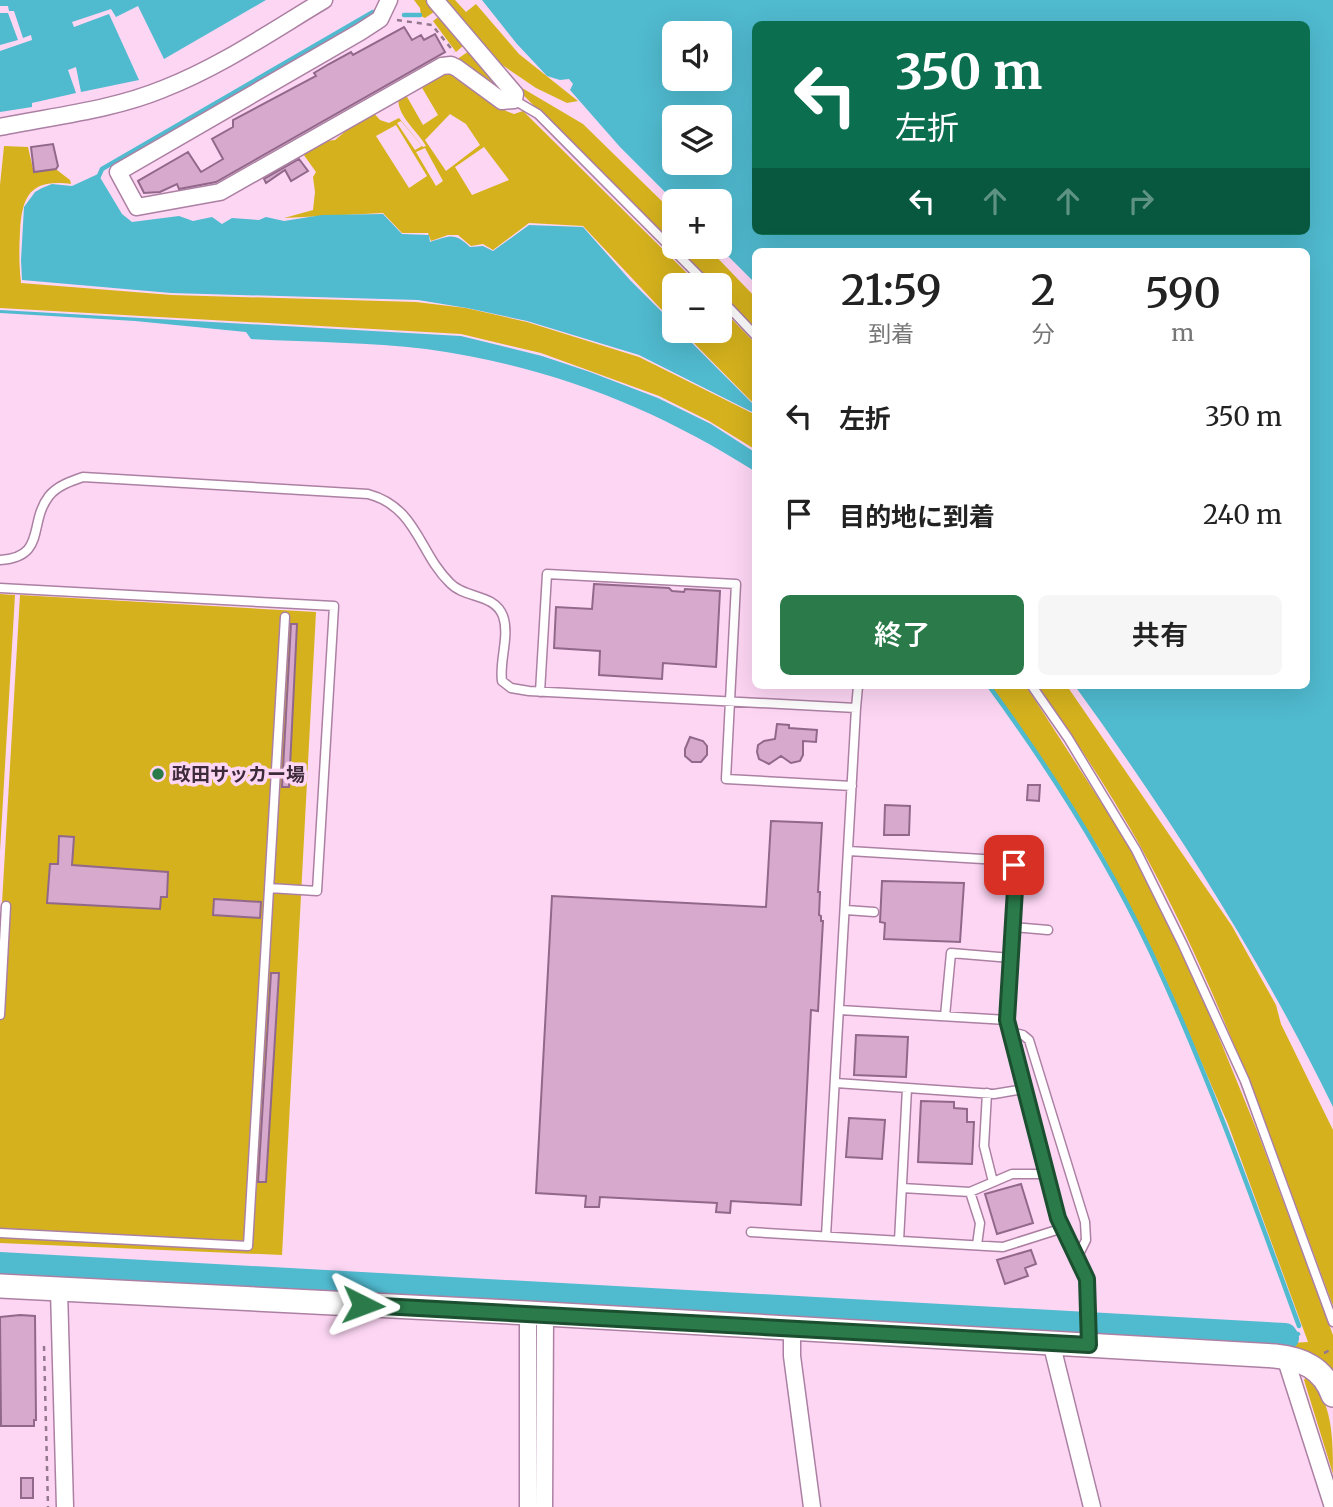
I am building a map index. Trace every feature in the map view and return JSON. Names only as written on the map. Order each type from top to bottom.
[{"type":"street","points":[[0,127],[121,102],[165,89],[224,59],[324,0]]},
{"type":"street","points":[[388,0],[380,19],[118,172],[136,207],[220,192],[442,66],[457,68],[502,101],[514,100],[515,94],[435,0]]},
{"type":"street","points":[[0,1286],[1051,1342],[1089,1338],[1285,1357],[1310,1365],[1321,1373],[1333,1395]]},
{"type":"street","points":[[59,1290],[65,1507]]},
{"type":"street","points":[[527,1507],[537,1313]]},
{"type":"street","points":[[537,1313],[544,1507]]},
{"type":"street","points":[[792,1329],[792,1356],[812,1507]]},
{"type":"street","points":[[1051,1342],[1092,1507]]},
{"type":"street","points":[[1285,1357],[1333,1507]]},
{"type":"lane","points":[[514,100],[538,114],[696,273]]},
{"type":"lane","points":[[732,311],[752,332]]},
{"type":"lane","points":[[0,560],[22,556],[33,544],[43,507],[50,494],[83,477],[368,494],[381,497],[404,516],[444,578],[454,587],[463,593],[486,598],[503,614],[505,625],[502,681],[511,688],[540,692],[856,708]]},
{"type":"lane","points":[[540,692],[547,574],[736,584],[726,779],[852,786]]},
{"type":"lane","points":[[0,588],[334,606],[317,891],[269,888]]},
{"type":"lane","points":[[0,1233],[248,1246],[285,617]]},
{"type":"lane","points":[[826,1236],[858,689]]},
{"type":"lane","points":[[1034,689],[1068,738],[1136,850],[1183,945],[1245,1081],[1333,1322]]},
{"type":"lane","points":[[849,851],[1007,862],[1014,865],[1016,873],[1007,1020],[1063,1228],[1087,1279],[1089,1338]]},
{"type":"lane","points":[[0,1015],[6,906]]},
{"type":"lane","points":[[846,910],[874,912]]},
{"type":"lane","points":[[1013,927],[1048,930]]},
{"type":"lane","points":[[945,1016],[950,953],[1011,958]]},
{"type":"lane","points":[[840,1010],[1007,1020]]},
{"type":"lane","points":[[1010,1032],[1023,1035],[1029,1040],[1085,1222],[1086,1240],[1077,1258]]},
{"type":"lane","points":[[836,1083],[987,1093],[1024,1089]]},
{"type":"lane","points":[[899,1241],[907,1088]]},
{"type":"lane","points":[[987,1093],[984,1146],[993,1182]]},
{"type":"lane","points":[[902,1188],[970,1192],[1012,1174],[1047,1174]]},
{"type":"lane","points":[[970,1192],[979,1223],[977,1245]]},
{"type":"lane","points":[[751,1232],[1003,1247],[1063,1228]]},
{"type":"path","points":[[380,19],[436,28],[456,55]]},
{"type":"path","points":[[427,25],[429,20]]},
{"type":"path","points":[[44,1342],[48,1507]]},
{"type":"shaded area","points":[[414,0],[429,0],[437,10],[425,18],[421,16],[420,8]]},
{"type":"shaded area","points":[[444,0],[455,0],[466,12],[476,4],[519,54],[578,101],[567,103],[536,88],[492,58]]},
{"type":"shaded area","points":[[441,15],[464,45],[456,52],[433,21]]},
{"type":"shaded area","points":[[469,51],[501,88],[495,93],[456,60]]},
{"type":"shaded area","points":[[445,69],[472,83],[506,111],[514,114],[523,111],[662,248],[662,259],[673,259],[687,273],[662,273],[662,310],[583,226],[529,223],[493,250],[483,244],[471,246],[458,235],[448,235],[431,241],[428,233],[402,233],[383,213],[284,218],[313,210],[313,177],[316,172],[301,151],[335,140],[371,110],[380,120],[389,123],[399,118],[423,147],[426,146],[403,116],[398,102],[399,95]],"holes":[[[421,86],[438,115],[423,125],[406,95]],[[450,114],[466,124],[480,145],[446,171],[425,140]],[[401,121],[422,146],[415,150],[397,123]],[[396,125],[427,176],[409,188],[376,136]],[[484,147],[509,180],[472,195],[455,167]],[[425,148],[443,181],[436,186],[416,152]]]},
{"type":"shaded area","points":[[517,85],[583,124],[662,201],[662,232],[514,86]]},
{"type":"shaded area","points":[[4,146],[28,147],[33,169],[57,170],[70,180],[71,184],[46,184],[31,192],[26,199],[20,232],[21,283],[172,295],[416,302],[466,308],[527,322],[639,357],[752,413],[752,448],[709,421],[659,396],[541,353],[461,334],[0,308],[0,185]]},
{"type":"shaded area","points":[[688,259],[719,259],[732,273],[701,273]]},
{"type":"shaded area","points":[[732,273],[752,294],[752,326],[732,305]]},
{"type":"shaded area","points":[[732,319],[752,340],[752,402],[694,343],[732,343]]},
{"type":"shaded area","points":[[0,594],[15,595],[0,851]]},
{"type":"shaded area","name":"政田サッカー場","points":[[20,595],[316,612],[282,1255],[0,1243],[0,937]]},
{"type":"shaded area","points":[[993,689],[1028,689],[1130,847],[1200,991],[1258,1133],[1333,1335],[1333,1374],[1312,1354],[1294,1350],[1291,1343],[1308,1342],[1228,1124],[1160,966],[1100,850]]},
{"type":"shaded area","points":[[1040,689],[1069,689],[1232,926],[1276,1005],[1281,1024],[1333,1130],[1333,1306],[1245,1071],[1195,955],[1138,842],[1090,763]]},
{"type":"shaded area","points":[[1306,1377],[1322,1396],[1330,1420],[1333,1474],[1304,1380]]},
{"type":"water","points":[[0,0],[266,0],[164,59],[138,6],[116,17],[111,9],[72,22],[74,27],[109,14],[139,80],[81,92],[76,67],[68,70],[76,93],[32,103],[32,107],[0,112],[0,51],[32,40],[31,35],[23,38],[14,11],[9,11],[8,6],[0,6]]},
{"type":"water","points":[[482,0],[1333,0],[1333,1107],[1276,998],[1213,891],[1077,689],[1310,689],[1310,248],[752,248],[752,280],[731,259],[732,189],[662,189],[620,147],[570,90],[573,84],[569,79],[560,80],[547,76]]},
{"type":"water","points":[[0,13],[8,13],[18,40],[0,45]]},
{"type":"water","points":[[98,174],[122,214],[132,222],[179,216],[193,221],[212,217],[222,224],[232,218],[259,220],[266,217],[284,221],[322,215],[383,214],[402,234],[429,235],[430,242],[456,237],[470,247],[483,246],[493,251],[529,225],[583,227],[662,312],[662,343],[692,343],[752,403],[752,412],[639,355],[527,321],[467,308],[418,300],[171,293],[22,280],[24,207],[35,192],[52,184],[72,186]]},
{"type":"water","points":[[0,310],[461,336],[542,356],[658,398],[711,424],[752,450],[752,470],[678,427],[598,392],[515,366],[471,356],[383,345],[251,339],[246,332],[135,321],[0,313]]},
{"type":"building","points":[[404,27],[412,40],[421,35],[424,40],[435,34],[445,52],[216,182],[179,189],[177,184],[160,192],[144,193],[138,181],[188,152],[201,172],[223,159],[212,139],[233,127],[233,120],[316,76],[314,73],[351,52],[353,55]]},
{"type":"building","points":[[53,144],[58,166],[56,169],[34,172],[31,147]]},
{"type":"building","points":[[299,159],[308,171],[291,181],[285,170],[266,183],[264,179]]},
{"type":"building","points":[[594,584],[669,588],[672,591],[684,592],[685,589],[720,591],[716,667],[663,663],[662,679],[599,675],[600,651],[554,648],[556,607],[592,609]]},
{"type":"building","points":[[291,624],[297,624],[289,787],[282,787]]},
{"type":"building","points":[[777,724],[789,725],[789,728],[817,730],[816,742],[803,741],[800,761],[791,763],[781,756],[769,764],[759,759],[758,745],[775,739]]},
{"type":"building","points":[[690,737],[703,741],[707,746],[707,755],[701,762],[692,762],[685,756]]},
{"type":"building","points":[[1028,785],[1040,785],[1039,801],[1027,800]]},
{"type":"building","points":[[885,805],[910,806],[909,835],[884,835]]},
{"type":"building","points":[[771,821],[822,823],[818,892],[819,915],[823,921],[818,1011],[811,1010],[801,1205],[731,1201],[730,1213],[716,1212],[717,1203],[600,1197],[599,1207],[585,1207],[586,1196],[536,1193],[552,896],[766,907]]},
{"type":"building","points":[[59,836],[74,837],[72,865],[168,872],[167,897],[161,897],[160,909],[47,903],[50,864],[58,864]]},
{"type":"building","points":[[882,881],[964,883],[960,942],[884,939],[885,923],[880,922]]},
{"type":"building","points":[[214,899],[261,902],[260,918],[213,915]]},
{"type":"building","points":[[271,973],[279,973],[266,1182],[258,1182]]},
{"type":"building","points":[[856,1035],[908,1037],[906,1077],[854,1075]]},
{"type":"building","points":[[921,1101],[954,1102],[954,1108],[967,1109],[967,1122],[974,1122],[972,1164],[918,1162]]},
{"type":"building","points":[[849,1118],[885,1120],[882,1159],[846,1157]]},
{"type":"building","points":[[1021,1184],[1033,1223],[997,1234],[985,1194]]},
{"type":"building","points":[[1031,1250],[1036,1264],[1025,1268],[1028,1276],[1005,1284],[997,1260]]},
{"type":"building","points":[[35,1316],[36,1420],[34,1426],[1,1426],[0,1317]]},
{"type":"building","points":[[21,1478],[33,1478],[33,1498],[21,1498]]},
{"type":"waterway","points":[[98,178],[102,169],[377,12]]},
{"type":"waterway","points":[[404,15],[420,15]]},
{"type":"waterway","points":[[991,689],[1076,815],[1116,883],[1151,952],[1211,1091],[1299,1326]]},
{"type":"waterway","points":[[0,1264],[1285,1335],[1287,1338]]},
{"type":"waterway","points":[[50,1267],[51,1275]]},
{"type":"waterway","points":[[536,1301],[537,1294]]},
{"type":"waterway","points":[[1053,1323],[1054,1329]]},
{"type":"waterway","points":[[1288,1341],[1287,1338],[1298,1334]]},
{"type":"waterway","points":[[536,1338],[536,1436]]},
{"type":"place","name":"政田サッカー場","points":[[158,774]]},
{"type":"route","points":[[363,1305],[1089,1345],[1087,1279],[1058,1218],[1007,1020],[1016,873],[1014,865]]}]
